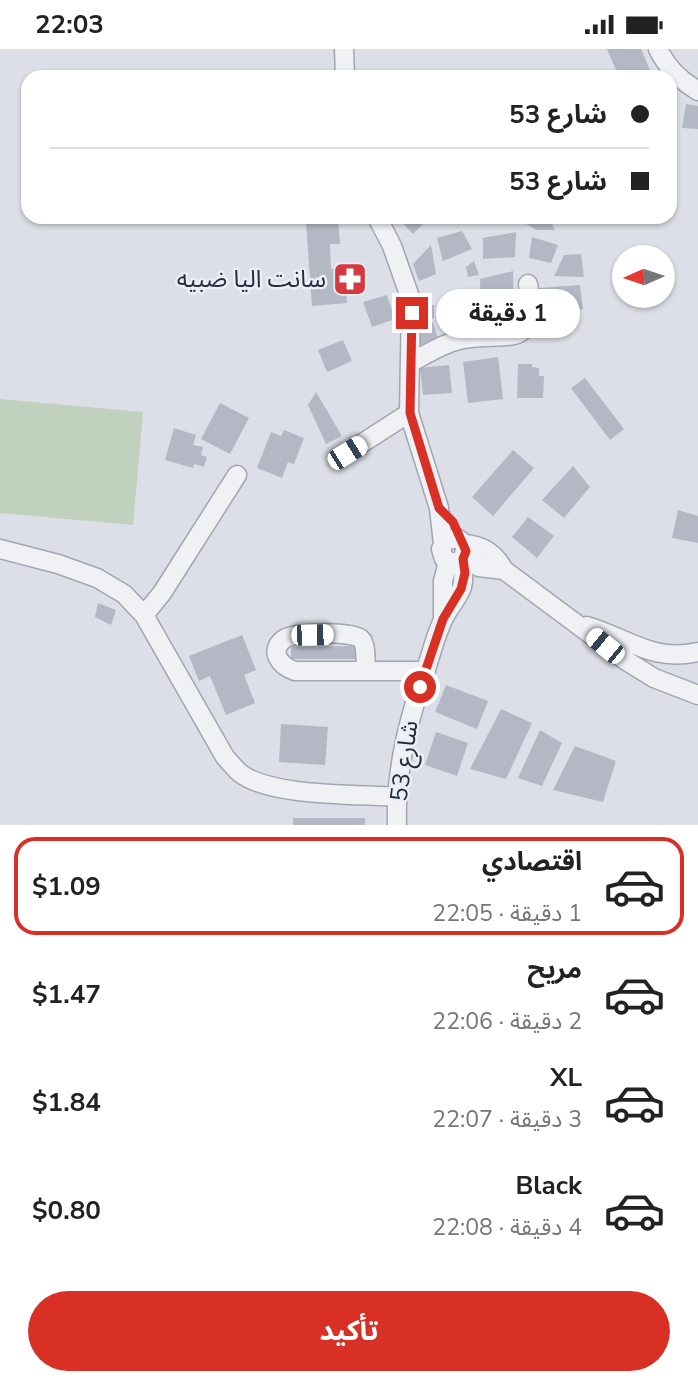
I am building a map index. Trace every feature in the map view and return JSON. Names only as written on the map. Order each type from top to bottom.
[{"type":"street","points":[[344,49],[345,70]]},
{"type":"street","points":[[658,49],[665,65],[671,70]]},
{"type":"street","points":[[677,76],[698,91]]},
{"type":"street","points":[[381,224],[393,246],[411,300],[410,413],[439,508],[443,544],[453,537],[463,555],[504,570],[625,660],[654,678],[698,695]]},
{"type":"street","points":[[410,363],[456,340],[508,338],[521,331],[530,316],[528,284]]},
{"type":"street","points":[[347,453],[410,413]]},
{"type":"street","points":[[144,615],[162,593],[237,475]]},
{"type":"street","points":[[439,508],[453,522],[463,555]]},
{"type":"street","points":[[463,555],[474,544],[493,553],[504,570]]},
{"type":"street","points":[[0,549],[58,564],[97,578],[124,594],[144,615],[209,732],[225,757],[241,774],[286,790],[398,797]]},
{"type":"street","name":"شارع 53","points":[[397,825],[405,736],[443,619],[461,589],[465,573],[463,555]]},
{"type":"street","name":"شارع 53","points":[[443,619],[443,581],[463,555]]},
{"type":"street","points":[[577,623],[612,633],[654,654],[683,655],[698,652]]},
{"type":"street","points":[[366,671],[364,644],[360,638],[351,634],[293,635],[283,639],[277,649],[278,659],[285,668],[295,671],[366,671],[426,671]]},
{"type":"green space","points":[[0,399],[143,412],[133,525],[0,513]]},
{"type":"building","points":[[607,49],[641,49],[650,70],[616,70]]},
{"type":"building","points":[[686,104],[698,106],[698,129],[682,128]]},
{"type":"building","points":[[306,224],[338,224],[340,244],[330,244],[331,269],[344,268],[347,303],[312,306]]},
{"type":"building","points":[[404,224],[423,224],[413,234]]},
{"type":"building","points":[[526,224],[552,224],[555,230],[536,230]]},
{"type":"building","points":[[462,231],[472,249],[443,261],[437,238]]},
{"type":"building","points":[[516,232],[515,257],[483,259],[483,238]]},
{"type":"building","points":[[532,237],[558,245],[551,263],[529,258]]},
{"type":"building","points":[[431,245],[436,274],[419,281],[413,264]]},
{"type":"building","points":[[581,254],[584,277],[554,276],[564,255]]},
{"type":"building","points":[[474,261],[479,275],[468,277],[466,267]]},
{"type":"building","points":[[513,271],[514,320],[481,323],[480,279]]},
{"type":"building","points":[[580,285],[583,309],[541,314],[539,288]]},
{"type":"building","points":[[387,295],[395,319],[372,327],[363,302]]},
{"type":"building","points":[[434,305],[434,318],[418,324],[415,307]]},
{"type":"building","points":[[433,322],[438,338],[417,346],[416,330]]},
{"type":"building","points":[[343,340],[352,361],[327,372],[318,350]]},
{"type":"building","points":[[498,357],[503,399],[468,403],[463,362]]},
{"type":"building","points":[[518,364],[532,364],[532,367],[539,368],[539,376],[544,376],[543,398],[517,398]]},
{"type":"building","points":[[449,365],[452,393],[423,395],[420,368]]},
{"type":"building","points":[[585,378],[624,429],[610,440],[571,388]]},
{"type":"building","points":[[316,392],[342,436],[326,444],[308,405]]},
{"type":"building","points":[[220,403],[249,418],[230,454],[201,439]]},
{"type":"building","points":[[174,428],[196,435],[193,445],[203,447],[201,455],[207,457],[204,467],[194,464],[193,468],[165,460]]},
{"type":"building","points":[[284,430],[304,438],[294,464],[288,462],[282,478],[257,468],[271,432],[281,436]]},
{"type":"building","points":[[513,450],[534,468],[493,516],[472,497]]},
{"type":"building","points":[[573,466],[590,487],[564,518],[542,500]]},
{"type":"building","points":[[678,510],[698,516],[698,543],[672,538]]},
{"type":"building","points":[[528,517],[554,536],[537,558],[512,537]]},
{"type":"building","points":[[98,603],[116,610],[111,625],[95,617]]},
{"type":"building","points":[[242,635],[256,670],[244,675],[255,703],[226,715],[210,676],[199,681],[189,656]]},
{"type":"building","points":[[358,646],[358,659],[291,659],[291,647]]},
{"type":"building","points":[[446,685],[488,701],[477,729],[435,712]]},
{"type":"building","points":[[501,709],[532,723],[506,779],[470,769]]},
{"type":"building","points":[[281,724],[328,727],[325,765],[279,762]]},
{"type":"building","points":[[540,730],[562,743],[542,786],[518,778]]},
{"type":"building","points":[[436,732],[468,743],[457,776],[425,765]]},
{"type":"building","points":[[575,746],[616,761],[603,802],[553,790]]},
{"type":"building","points":[[293,818],[365,818],[365,825],[293,825]]},
{"type":"place","name":"سانت اليا ضبيه","points":[[350,279]]},
{"type":"route","points":[[412,313],[410,413],[439,508],[453,522],[466,551],[461,589],[443,619],[420,687]]}]
